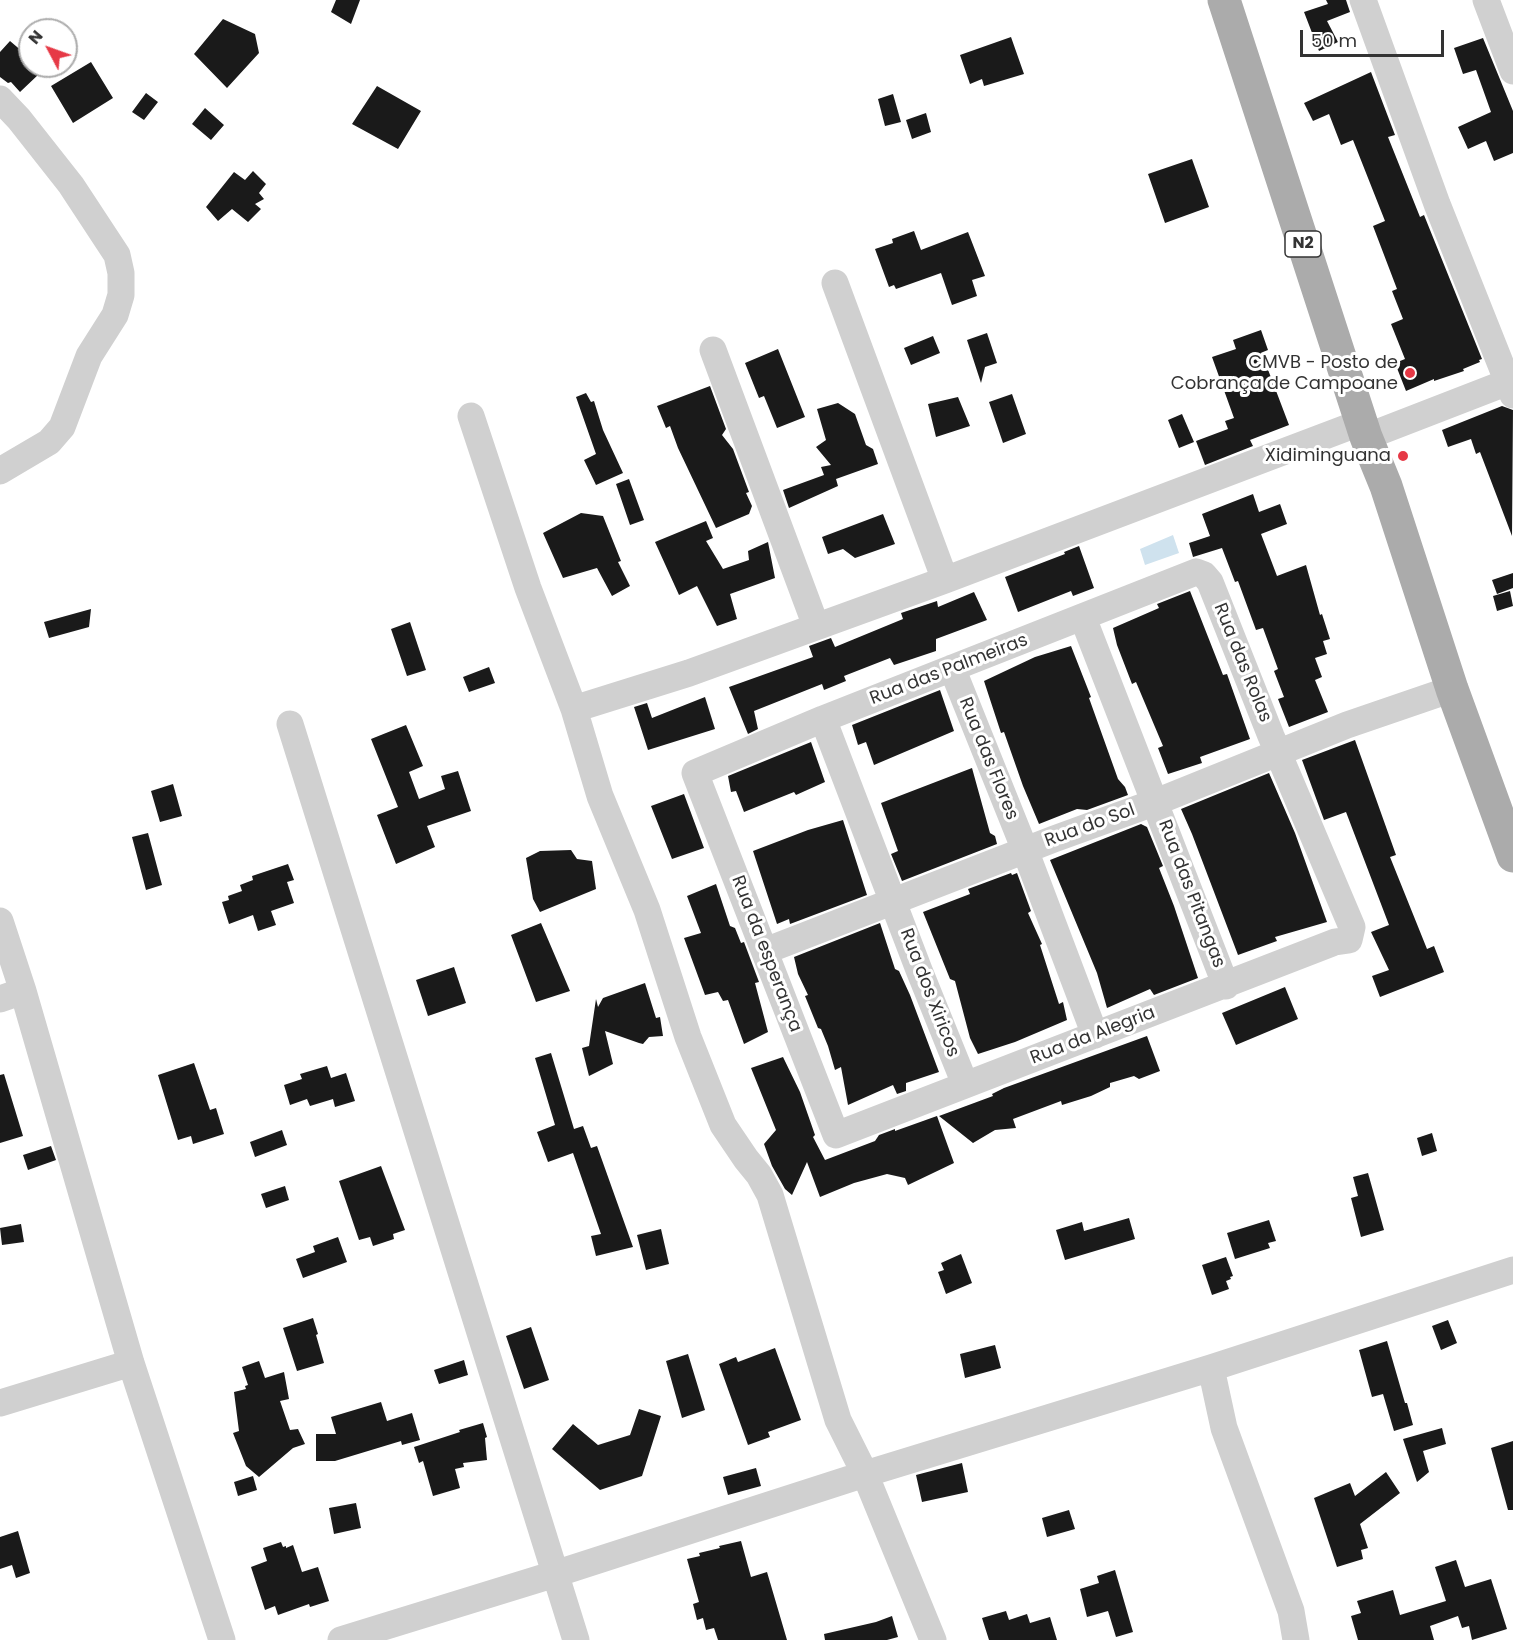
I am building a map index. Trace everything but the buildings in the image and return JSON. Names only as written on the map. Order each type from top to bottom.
[{"type":"main road","name":"N2","points":[[1224,0],[1364,429],[1386,486],[1452,689],[1513,856]]},
{"type":"street","points":[[574,709],[688,673],[1364,429],[1511,386],[1437,204],[1363,0]]},
{"type":"street","points":[[1486,0],[1513,71]]},
{"type":"street","points":[[0,99],[19,119],[71,185],[117,255],[121,273],[121,295],[115,315],[89,356],[62,427],[49,442],[0,471]]},
{"type":"street","points":[[835,283],[945,580]]},
{"type":"street","points":[[713,350],[816,626]]},
{"type":"street","points":[[471,416],[528,588],[574,709],[600,796],[647,910],[688,1037],[723,1125],[759,1175],[770,1195],[838,1420],[865,1474],[933,1640]]},
{"type":"street","name":"Rua das Palmeiras","points":[[695,773],[823,719],[1196,572],[1204,576]]},
{"type":"street","name":"Rua das Rolas","points":[[1204,576],[1210,582],[1278,752],[1352,927],[1349,940]]},
{"type":"street","name":"Rua das Pitangas","points":[[1083,618],[1226,986]]},
{"type":"street","name":"Rua das Flores","points":[[952,668],[1025,850],[1095,1035]]},
{"type":"street","name":"Rua do Sol","points":[[765,951],[1156,802],[1347,725],[1452,689]]},
{"type":"street","name":"Rua dos Xiricos","points":[[823,719],[965,1084]]},
{"type":"street","points":[[290,724],[576,1640]]},
{"type":"street","name":"Rua da esperança","points":[[695,773],[836,1135]]},
{"type":"street","points":[[0,921],[11,995],[222,1640]]},
{"type":"street","name":"Rua da Alegria","points":[[836,1135],[1335,942],[1349,940]]},
{"type":"street","points":[[341,1640],[865,1474],[1211,1368],[1513,1270]]},
{"type":"street","points":[[0,1403],[131,1363]]},
{"type":"street","points":[[1211,1368],[1224,1428],[1291,1611],[1296,1640]]},
{"type":"water","points":[[1173,535],[1179,553],[1145,565],[1140,549]]},
{"type":"place","name":"CMVB - Posto de Cobrança de Campoane","points":[[1410,373]]},
{"type":"place","name":"Xidiminguana","points":[[1403,456]]}]
